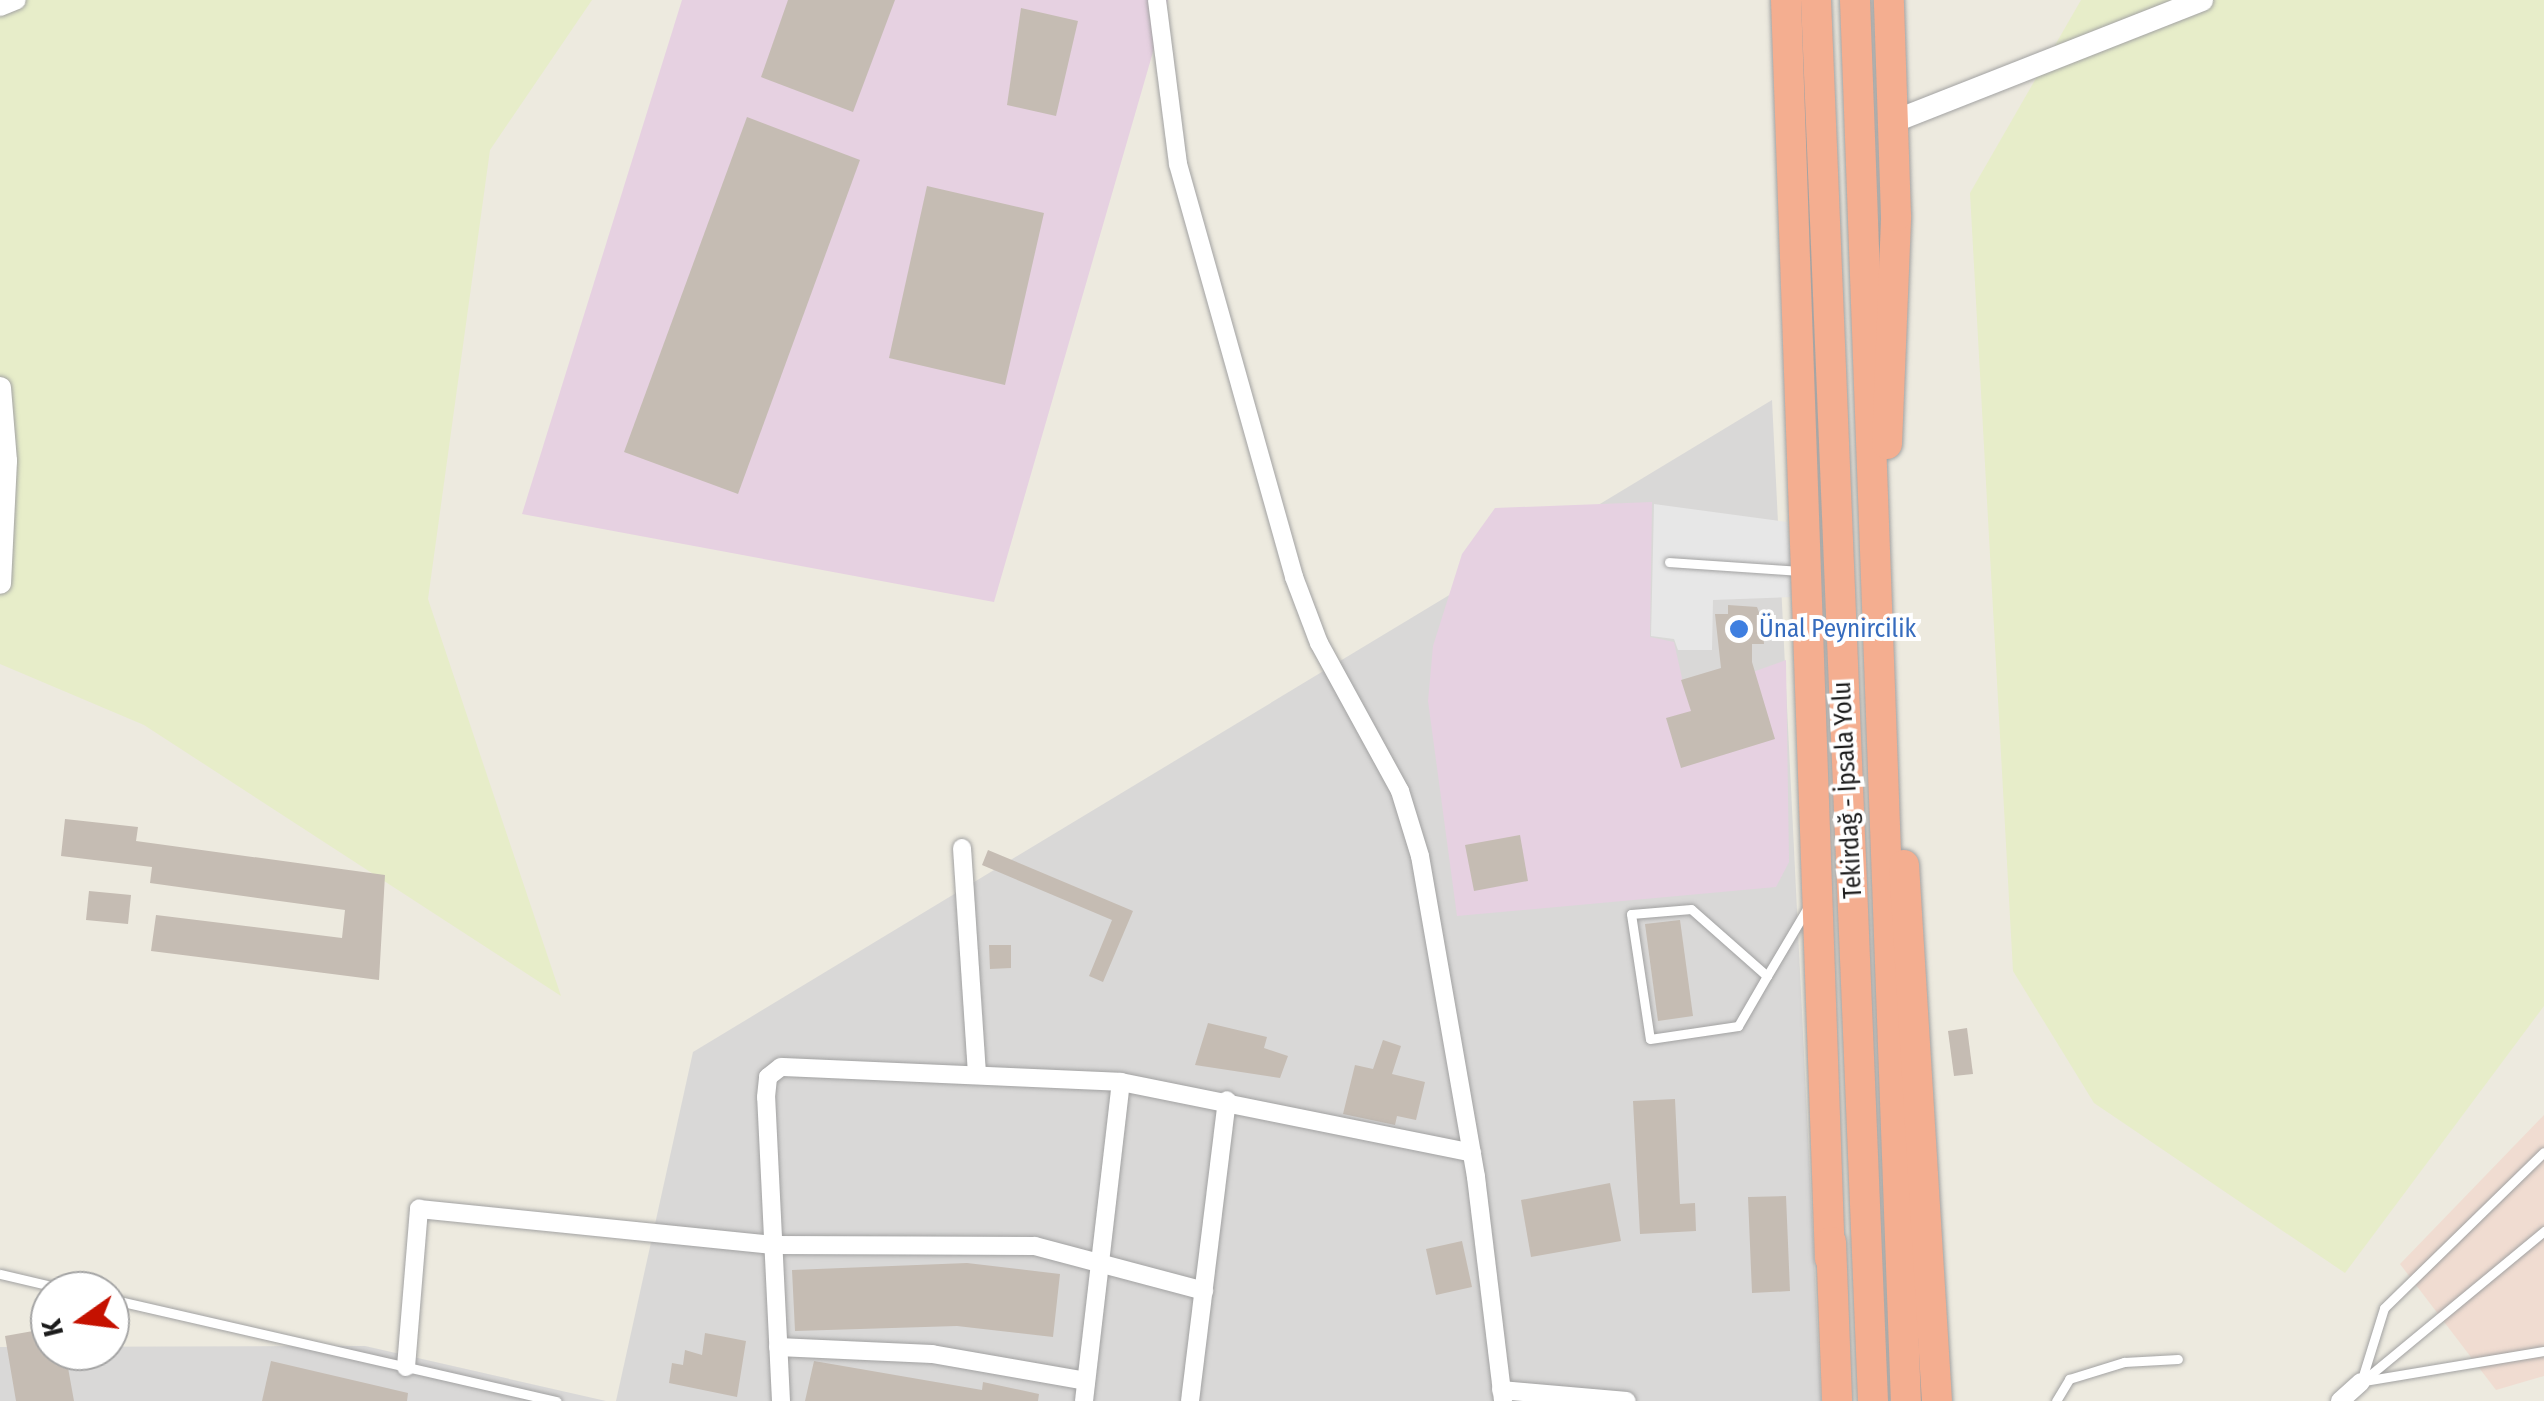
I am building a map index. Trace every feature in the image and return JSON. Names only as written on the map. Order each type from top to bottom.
[{"type":"highway","points":[[1786,0],[1838,1401]]},
{"type":"highway","name":"Tekirdağ - İpsala Yolu","points":[[1816,0],[1837,594],[1873,1401]]},
{"type":"highway","name":"Tekirdağ - İpsala Yolu","points":[[1855,0],[1906,1401]]},
{"type":"highway","points":[[1874,516],[1893,369],[1894,122],[1889,0]]},
{"type":"highway","points":[[1830,1258],[1837,594]]},
{"type":"highway","points":[[1878,596],[1920,1044],[1937,1401]]},
{"type":"street","points":[[0,7],[17,0]]},
{"type":"street","points":[[1156,0],[1186,198],[1294,577],[1411,822],[1472,1153],[1502,1395],[1627,1401]]},
{"type":"street","points":[[1894,122],[2202,0]]},
{"type":"street","points":[[0,388],[6,461],[0,583]]},
{"type":"street","points":[[962,848],[976,1073]]},
{"type":"street","points":[[781,1401],[766,1097],[768,1077],[780,1067],[1121,1082],[1226,1100],[1472,1153]]},
{"type":"street","points":[[1084,1401],[1121,1082]]},
{"type":"street","points":[[1190,1401],[1226,1100]]},
{"type":"street","points":[[406,1367],[418,1209],[772,1245],[1035,1246],[1204,1292]]},
{"type":"street","points":[[778,1347],[932,1354],[1086,1381]]},
{"type":"street","points":[[2340,1401],[2362,1382]]},
{"type":"lane","points":[[1669,562],[1808,571]]},
{"type":"lane","points":[[1767,976],[1691,909],[1631,914],[1650,1038],[1738,1026],[1820,887]]},
{"type":"lane","points":[[2362,1382],[2384,1308],[2544,1152]]},
{"type":"lane","points":[[2362,1382],[2544,1231]]},
{"type":"lane","points":[[0,1274],[30,1281]]},
{"type":"lane","points":[[130,1304],[556,1401]]},
{"type":"lane","points":[[2362,1382],[2544,1351]]},
{"type":"lane","points":[[2056,1401],[2069,1379],[2178,1358]]},
{"type":"shaded area","points":[[682,0],[1168,0],[994,602],[522,514]]},
{"type":"shaded area","points":[[1772,400],[1821,1401],[616,1401],[693,1052]]},
{"type":"shaded area","name":"Ünal Peynircilik","points":[[1652,502],[1650,637],[1674,642],[1686,696],[1786,660],[1789,862],[1776,887],[1457,916],[1428,701],[1433,646],[1462,554],[1495,508]]},
{"type":"shaded area","points":[[1654,504],[1787,522],[1794,597],[1713,600],[1712,650],[1678,650],[1674,639],[1651,636]]},
{"type":"shaded area","points":[[2544,1115],[2544,1376],[2496,1390],[2400,1264]]},
{"type":"shaded area","points":[[365,1346],[606,1401],[0,1401],[0,1347],[30,1347],[30,1371],[130,1371],[130,1347]]},
{"type":"green space","points":[[0,0],[592,0],[490,150],[428,599],[561,996],[144,725],[0,664]]},
{"type":"green space","points":[[2081,0],[2544,0],[2544,1006],[2345,1273],[2094,1103],[2013,971],[1970,193]]},
{"type":"building","points":[[788,0],[895,0],[853,112],[761,77]]},
{"type":"building","points":[[1021,8],[1078,21],[1056,116],[1007,105]]},
{"type":"building","points":[[747,117],[860,160],[738,494],[624,452]]},
{"type":"building","points":[[927,186],[1044,213],[1005,385],[889,358]]},
{"type":"building","points":[[1728,605],[1757,607],[1762,620],[1764,644],[1752,644],[1752,662],[1775,739],[1681,768],[1666,718],[1691,711],[1681,680],[1721,668],[1715,614],[1728,614]]},
{"type":"building","points":[[65,819],[138,827],[136,841],[385,875],[379,980],[151,951],[156,915],[342,938],[345,910],[150,883],[152,867],[61,856]]},
{"type":"building","points":[[1520,835],[1528,881],[1474,891],[1465,845]]},
{"type":"building","points":[[988,850],[1133,911],[1103,982],[1089,976],[1112,920],[982,865]]},
{"type":"building","points":[[89,891],[131,895],[128,924],[86,920]]},
{"type":"building","points":[[1680,920],[1693,1016],[1658,1021],[1645,924]]},
{"type":"building","points":[[989,945],[1011,945],[1011,968],[990,969]]},
{"type":"building","points":[[1208,1023],[1267,1037],[1264,1048],[1288,1056],[1280,1078],[1195,1065]]},
{"type":"building","points":[[1967,1028],[1973,1074],[1954,1076],[1948,1031]]},
{"type":"building","points":[[1383,1040],[1401,1046],[1392,1074],[1425,1082],[1416,1120],[1397,1116],[1395,1125],[1343,1114],[1355,1065],[1373,1069]]},
{"type":"building","points":[[1675,1099],[1680,1204],[1695,1203],[1696,1231],[1640,1234],[1633,1101]]},
{"type":"building","points":[[1610,1183],[1621,1241],[1531,1257],[1521,1200]]},
{"type":"building","points":[[1786,1196],[1790,1291],[1752,1293],[1748,1197]]},
{"type":"building","points":[[1462,1241],[1472,1287],[1436,1295],[1426,1249]]},
{"type":"building","points":[[967,1263],[1060,1274],[1053,1337],[957,1326],[795,1331],[792,1270]]},
{"type":"building","points":[[30,1332],[30,1371],[69,1371],[74,1401],[16,1401],[5,1336]]},
{"type":"building","points":[[705,1333],[746,1341],[737,1397],[669,1383],[672,1363],[683,1365],[685,1350],[702,1355]]},
{"type":"building","points":[[271,1361],[408,1393],[407,1401],[262,1401]]},
{"type":"building","points":[[814,1361],[982,1390],[983,1382],[1039,1394],[1038,1401],[805,1401]]},
{"type":"place","name":"Ünal Peynircilik","points":[[1739,629]]}]
